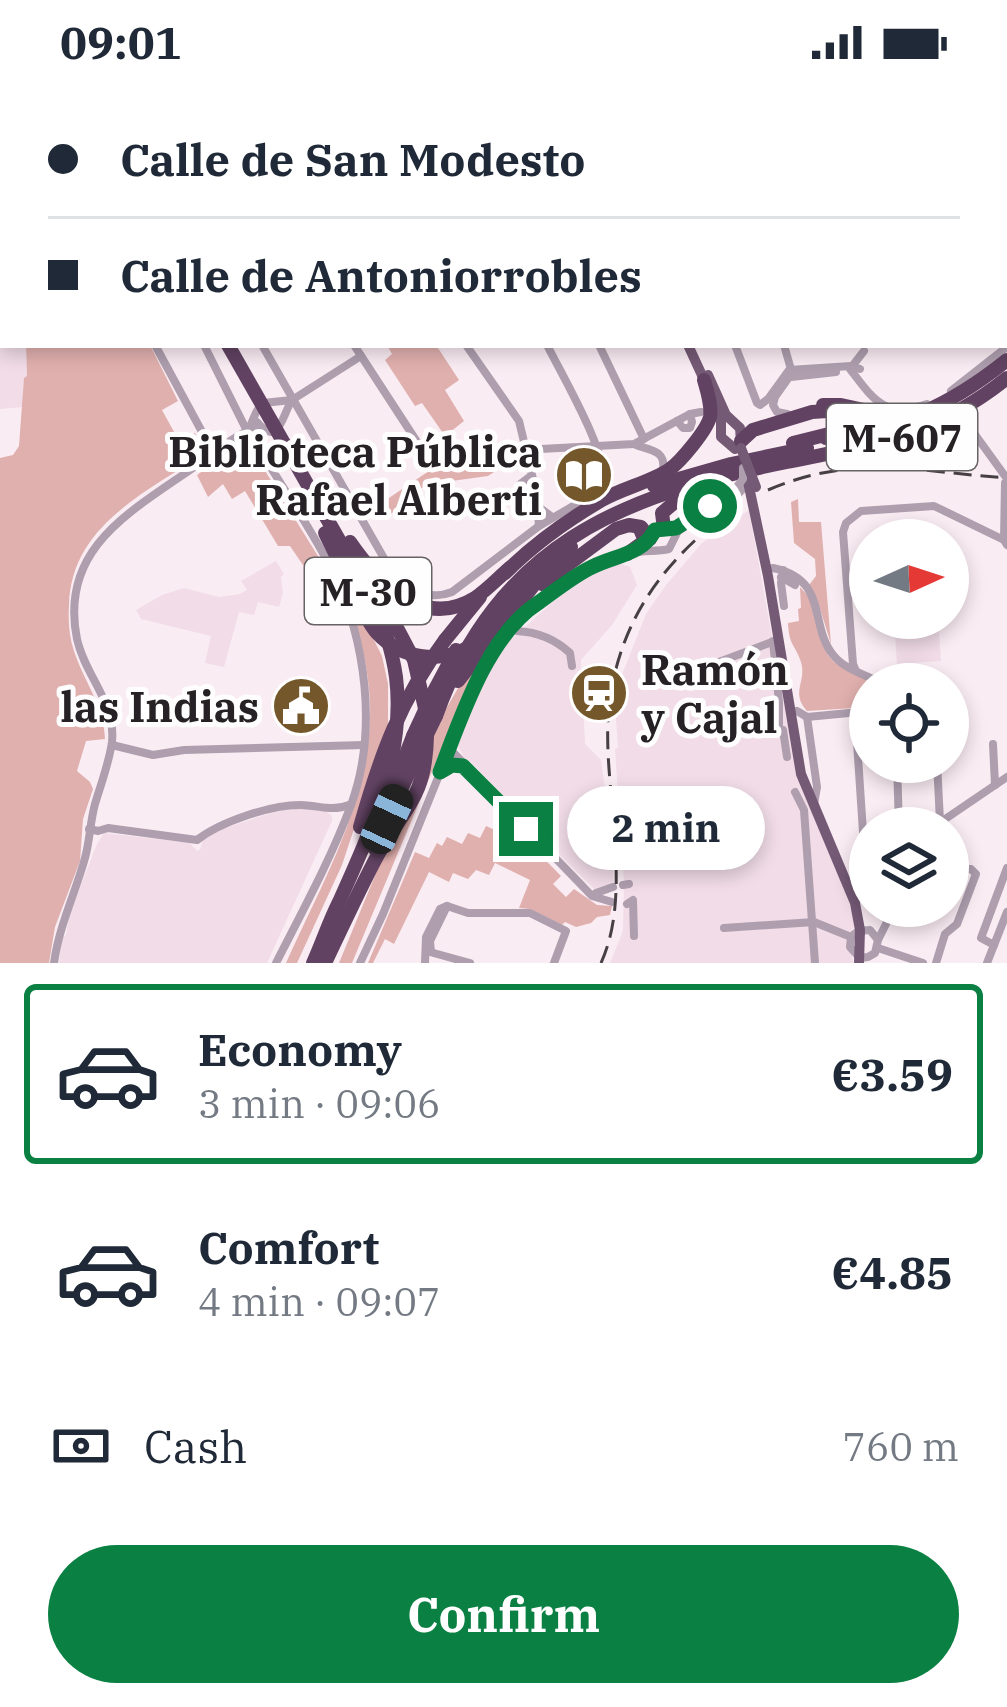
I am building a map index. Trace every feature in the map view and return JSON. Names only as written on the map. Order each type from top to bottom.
[{"type":"highway","name":"M-30","points":[[234,348],[371,596],[394,664],[398,710],[381,796],[315,959]]},
{"type":"highway","name":"M-607","points":[[315,959],[448,663],[472,624],[535,555],[593,514],[646,489],[743,473],[898,430],[955,405],[1007,364]]},
{"type":"highway","name":"M-607","points":[[743,473],[780,446],[869,431],[916,416],[1007,364]]},
{"type":"highway","points":[[351,544],[382,584],[399,596],[424,606],[466,602],[554,530],[621,490],[666,471],[710,416],[704,380]]},
{"type":"highway","name":"M-607","points":[[520,604],[549,566],[602,526],[641,507],[911,442],[976,409],[1007,382]]},
{"type":"highway","name":"M-607","points":[[315,959],[384,839],[461,658],[504,596],[546,554],[633,503],[784,462],[910,435],[1007,382]]},
{"type":"highway","points":[[731,424],[752,425],[833,405],[888,418],[916,416]]},
{"type":"highway","points":[[743,473],[753,430],[812,412],[830,411],[837,418],[830,434],[780,446]]},
{"type":"highway","name":"M-30","points":[[270,419],[351,544],[414,660],[425,705],[424,778],[384,839]]},
{"type":"highway","points":[[270,419],[374,629],[386,641],[415,655],[441,657],[471,646],[533,574],[586,528]]},
{"type":"highway","points":[[784,462],[863,455]]},
{"type":"highway","points":[[621,490],[671,472],[743,473]]},
{"type":"highway","points":[[597,503],[672,475],[743,473]]},
{"type":"highway","points":[[672,530],[662,513],[670,505],[718,487]]},
{"type":"highway","points":[[627,554],[645,541],[637,526]]},
{"type":"highway","points":[[436,716],[471,663],[520,604],[605,535],[637,526],[652,542]]},
{"type":"highway","points":[[448,663],[476,611],[511,567]]},
{"type":"highway","points":[[315,959],[400,709],[445,640],[511,567]]},
{"type":"highway","points":[[340,948],[384,839]]},
{"type":"main road","points":[[692,348],[721,418],[741,431],[743,473],[799,766],[811,805],[859,897],[868,936],[858,959]]},
{"type":"main road","points":[[693,348],[731,424]]},
{"type":"main road","points":[[731,424],[722,437],[743,473],[779,572],[811,805]]},
{"type":"street","points":[[157,348],[214,454]]},
{"type":"street","points":[[206,348],[248,430],[331,567],[348,611],[364,682],[361,759],[351,805],[276,963]]},
{"type":"street","points":[[264,348],[389,567],[413,590],[430,596],[452,592],[539,526],[604,488],[607,476],[596,447],[548,348]]},
{"type":"street","points":[[356,348],[423,451],[439,456],[639,441],[677,421],[690,428],[690,414],[701,412]]},
{"type":"street","points":[[468,348],[519,422],[539,526]]},
{"type":"street","points":[[600,348],[639,441],[657,452],[664,469]]},
{"type":"street","points":[[736,348],[758,404],[768,399],[788,373],[854,369]]},
{"type":"street","points":[[785,348],[788,373],[773,405],[777,412],[787,414]]},
{"type":"street","points":[[854,369],[864,348]]},
{"type":"street","points":[[854,369],[873,400],[889,407],[921,406],[948,393],[1006,348]]},
{"type":"street","points":[[255,442],[254,434],[292,400],[361,356]]},
{"type":"street","points":[[54,963],[112,746],[111,717],[77,638],[75,602],[81,576],[91,553],[112,526],[270,419]]},
{"type":"street","points":[[854,663],[842,532],[853,515],[868,509],[934,506],[1006,538],[1005,480],[968,425]]},
{"type":"street","points":[[235,440],[247,437],[255,442]]},
{"type":"street","points":[[652,542],[655,530],[672,530],[743,473]]},
{"type":"street","points":[[538,510],[553,517]]},
{"type":"street","points":[[652,542],[660,551],[669,549],[672,530]]},
{"type":"street","points":[[360,963],[484,666],[541,603],[592,567],[652,542]]},
{"type":"street","points":[[779,572],[795,586]]},
{"type":"street","points":[[779,572],[784,606]]},
{"type":"street","points":[[779,572],[802,583],[813,598],[828,645],[849,666]]},
{"type":"street","points":[[505,638],[541,603]]},
{"type":"street","points":[[518,627],[562,646],[570,653],[572,666]]},
{"type":"street","points":[[711,665],[776,640],[781,730],[788,757]]},
{"type":"street","points":[[836,658],[852,652]]},
{"type":"street","points":[[802,714],[849,712]]},
{"type":"street","points":[[993,744],[995,785]]},
{"type":"street","points":[[112,746],[153,755],[184,750],[358,746]]},
{"type":"street","points":[[449,748],[592,896],[625,904],[634,936]]},
{"type":"street","points":[[440,772],[458,764],[474,775]]},
{"type":"street","points":[[963,807],[1007,777]]},
{"type":"street","points":[[795,792],[811,805],[815,963]]},
{"type":"street","points":[[90,825],[95,832],[104,828],[196,840],[232,821],[283,806],[334,810],[351,805]]},
{"type":"street","points":[[334,810],[342,824]]},
{"type":"street","points":[[87,853],[104,828]]},
{"type":"street","points":[[994,945],[981,938],[1007,868]]},
{"type":"street","points":[[596,893],[622,885]]},
{"type":"street","points":[[470,963],[427,958],[447,907],[468,913],[530,913],[566,931],[554,963]]},
{"type":"street","points":[[987,963],[1007,912]]},
{"type":"street","points":[[724,928],[812,922],[868,936],[923,963]]},
{"type":"street","points":[[858,959],[868,936],[884,927]]},
{"type":"street","points":[[935,963],[945,934],[953,927]]},
{"type":"shaded area","points":[[0,348],[26,348],[23,407],[0,409]]},
{"type":"shaded area","points":[[26,348],[152,348],[178,401],[162,410],[179,441],[195,433],[207,452],[117,513],[83,553],[73,577],[71,640],[101,715],[105,739],[86,741],[77,771],[93,789],[83,819],[80,861],[55,927],[49,963],[0,963],[0,458],[13,455],[19,446]]},
{"type":"shaded area","points":[[389,348],[438,348],[459,380],[445,390],[464,421],[445,436],[422,403],[415,406],[385,360],[392,354]]},
{"type":"shaded area","points":[[243,443],[249,445],[331,577],[307,571],[290,546],[278,546],[245,491],[232,499],[223,484],[208,497],[197,475]]},
{"type":"shaded area","points":[[518,457],[522,465],[415,491],[386,519],[377,506],[429,471],[422,458],[435,462]]},
{"type":"shaded area","points":[[798,499],[799,522],[821,522],[831,644],[809,585],[816,576],[815,559],[794,543],[791,502]]},
{"type":"shaded area","points":[[749,510],[797,775],[849,904],[853,963],[610,963],[623,931],[615,749],[623,672],[646,614],[702,543]]},
{"type":"shaded area","points":[[334,560],[382,656],[388,726],[342,865],[297,963],[286,963],[343,837],[369,738],[366,666]]},
{"type":"shaded area","points":[[276,561],[284,574],[279,607],[258,602],[254,615],[239,612],[224,667],[205,663],[211,636],[141,619],[136,610],[184,588],[219,597],[240,594],[247,590],[241,581]]},
{"type":"shaded area","points":[[621,564],[630,567],[637,585],[612,625],[581,660],[585,744],[601,760],[605,788],[599,790],[614,883],[596,891],[467,763],[458,746],[487,671],[506,644],[573,584]]},
{"type":"shaded area","points":[[800,587],[810,598],[828,655],[849,670],[849,708],[807,711],[802,704],[802,669],[788,623],[799,621]]},
{"type":"shaded area","points":[[895,639],[939,639],[941,661],[897,663]]},
{"type":"shaded area","points":[[474,671],[352,963],[339,963],[386,849],[420,794],[432,733],[461,683]]},
{"type":"shaded area","points":[[326,811],[332,821],[267,963],[59,963],[69,916],[104,833],[190,843],[197,851],[203,839],[216,831],[274,812]]},
{"type":"shaded area","points":[[504,818],[561,876],[553,884],[566,897],[574,889],[597,905],[612,906],[610,915],[576,927],[519,908],[530,880],[495,863],[489,875],[476,870],[468,879],[453,873],[449,882],[429,872],[394,944],[385,939],[373,963],[368,963],[415,852],[429,858],[437,843],[442,846],[447,837],[462,844],[468,833],[480,838],[486,826],[497,831]]},
{"type":"railway","points":[[768,490],[858,468],[1007,478]]},
{"type":"railway","points":[[601,963],[616,896],[609,707],[624,644],[669,567],[739,505]]},
{"type":"place","name":"Biblioteca Pública Rafael Alberti","points":[[584,475]]},
{"type":"place","name":"Ramón y Cajal","points":[[599,693]]},
{"type":"place","name":"las Indias","points":[[301,706]]},
{"type":"route","points":[[526,829],[463,766],[447,766],[440,772],[484,666],[512,626],[538,602],[592,567],[642,547],[655,530],[676,528],[710,506]]}]
